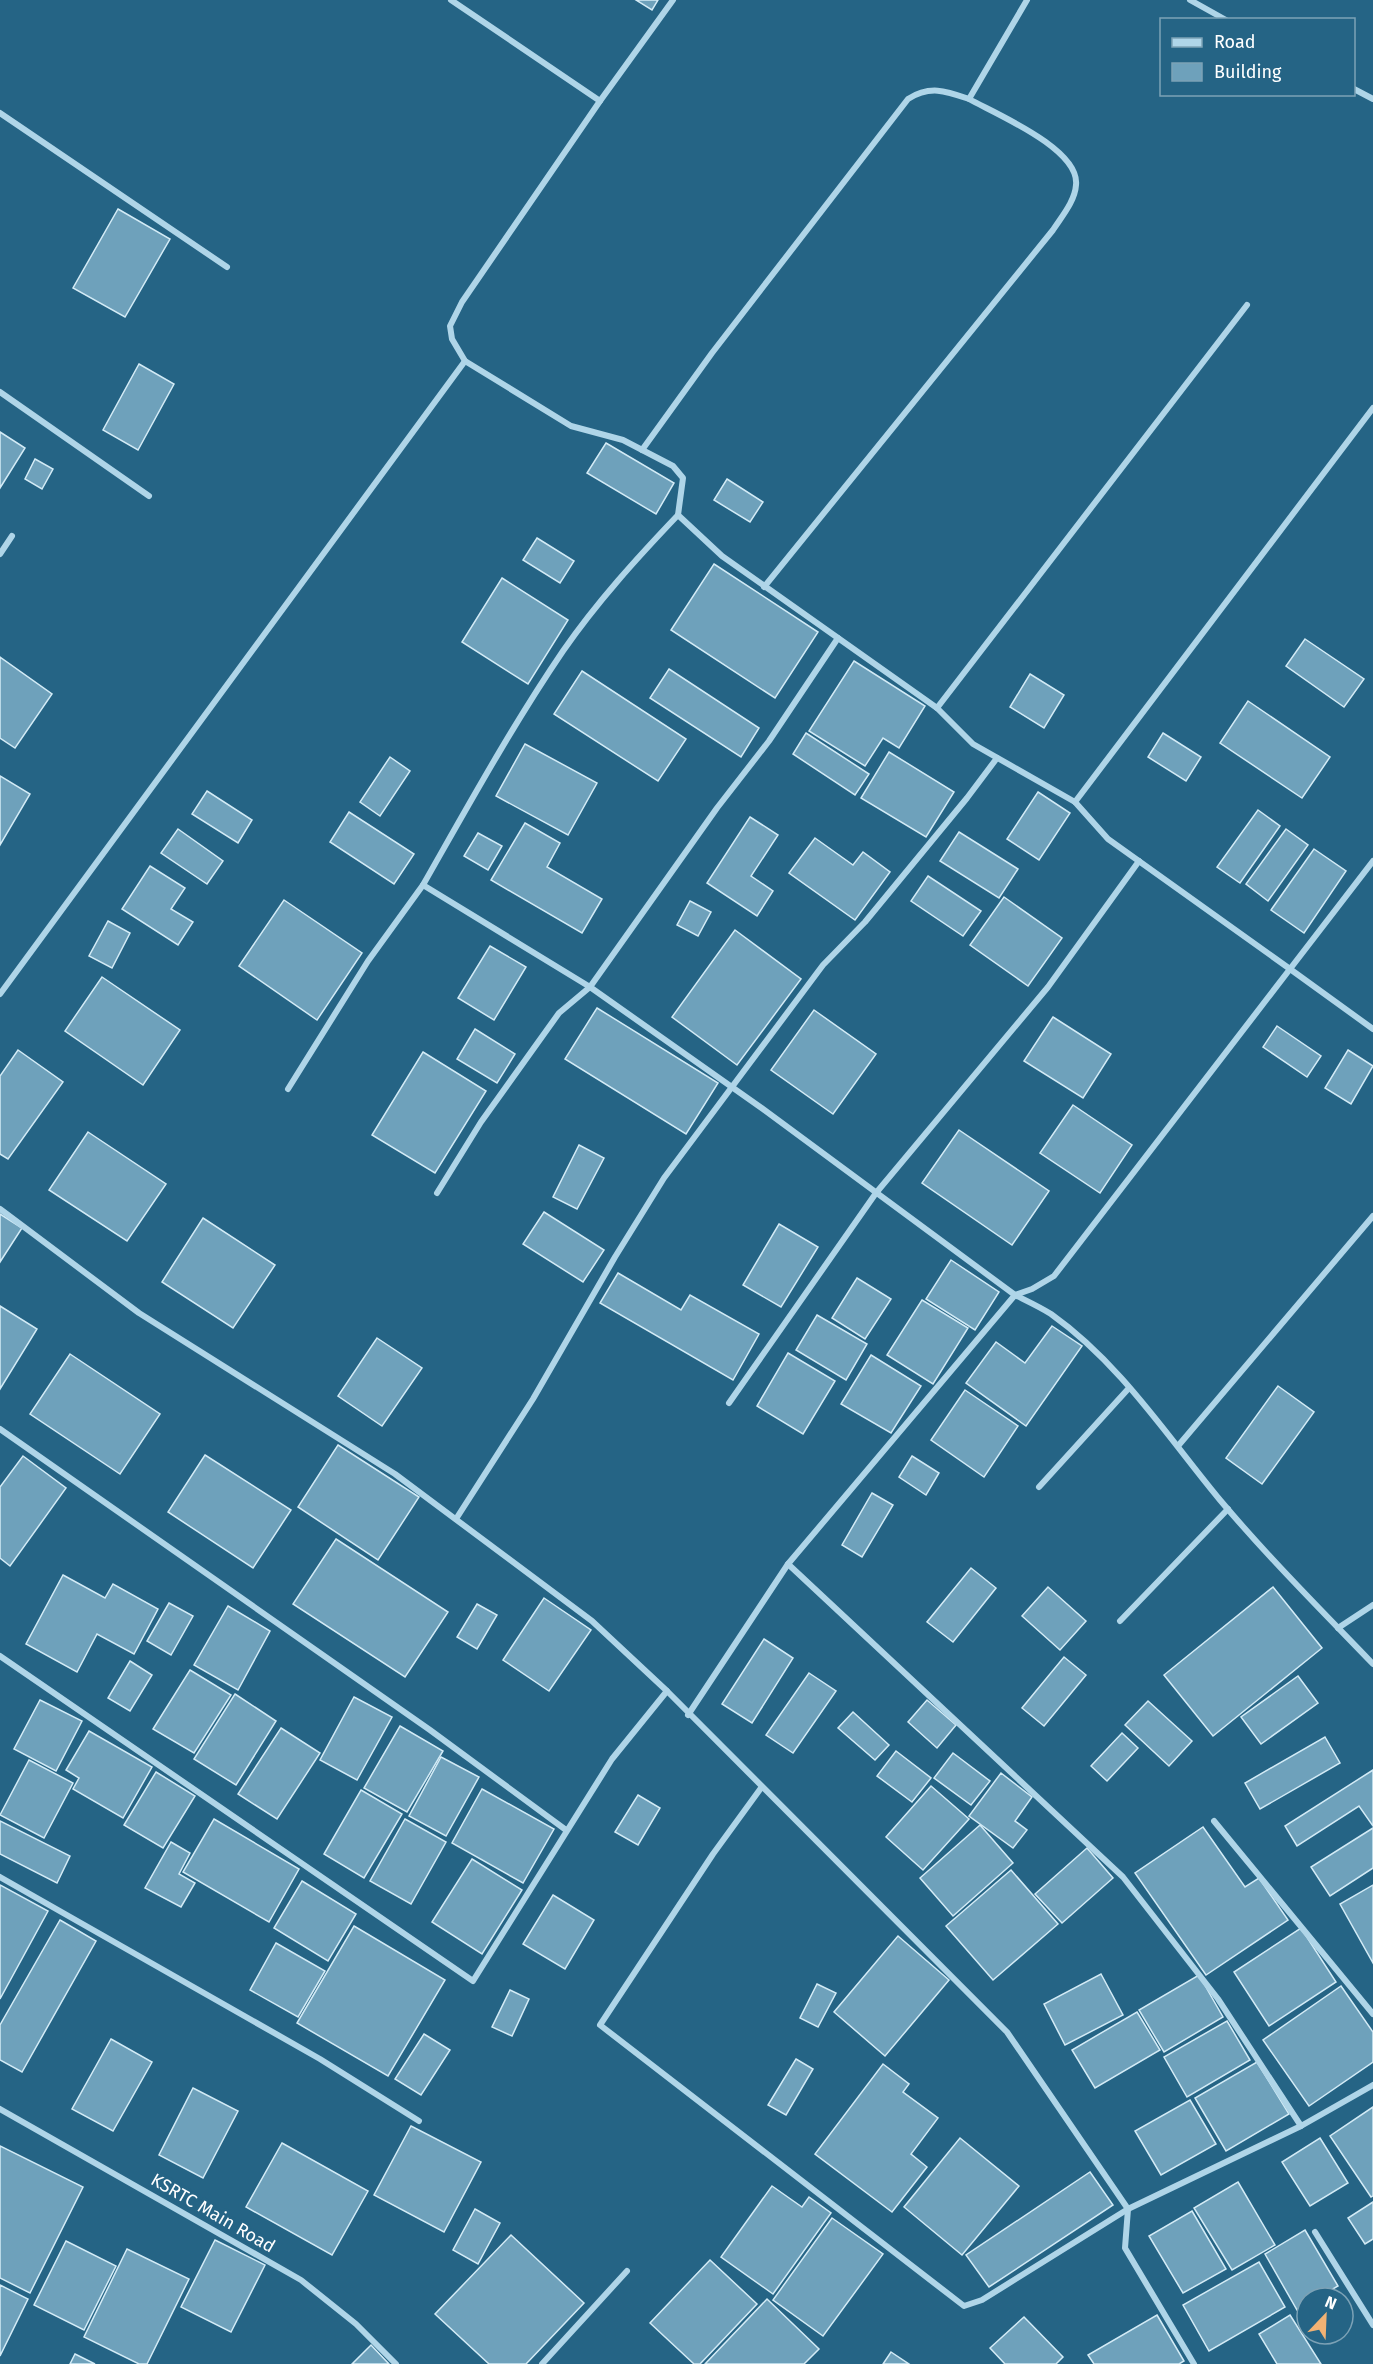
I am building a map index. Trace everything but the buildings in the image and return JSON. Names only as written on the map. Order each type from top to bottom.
[{"type":"street","points":[[451,0],[600,102]]},
{"type":"street","points":[[288,1089],[368,961],[423,885],[506,740],[564,649],[637,558],[678,515],[683,478],[674,466],[623,440],[571,426],[465,361],[452,339],[450,326],[462,302],[673,0]]},
{"type":"street","points":[[969,99],[1027,0]]},
{"type":"street","points":[[1190,0],[1222,18]]},
{"type":"street","points":[[642,450],[711,353],[908,99],[919,92],[940,89],[969,99],[1053,146],[1072,164],[1077,182],[1074,197],[1039,248],[764,587]]},
{"type":"street","points":[[1355,90],[1373,99]]},
{"type":"street","points":[[0,113],[227,267]]},
{"type":"street","points":[[937,708],[1247,305]]},
{"type":"street","points":[[0,994],[465,361]]},
{"type":"street","points":[[0,392],[149,496]]},
{"type":"street","points":[[1076,802],[1373,408]]},
{"type":"street","points":[[678,515],[722,556],[937,708],[973,744],[1076,802],[1108,839],[1373,1029]]},
{"type":"street","points":[[0,554],[12,536]]},
{"type":"street","points":[[437,1192],[481,1122],[559,1013],[590,987],[717,808],[769,741],[838,638]]},
{"type":"street","points":[[456,1519],[533,1399],[615,1257],[664,1178],[823,965],[865,922],[997,758]]},
{"type":"street","points":[[729,1403],[876,1193],[1048,987],[1139,861]]},
{"type":"street","points":[[688,1715],[788,1564],[1015,1295],[1032,1289],[1054,1276],[1373,861]]},
{"type":"street","points":[[423,885],[590,987],[733,1088],[1015,1295],[1050,1313],[1076,1334],[1129,1388],[1228,1509],[1373,1664]]},
{"type":"street","points":[[0,1209],[139,1313],[395,1474],[592,1621],[667,1691],[688,1715],[1007,2032],[1128,2209],[1125,2248],[1194,2364]]},
{"type":"street","points":[[1178,1446],[1373,1216]]},
{"type":"street","points":[[1039,1487],[1129,1388]]},
{"type":"street","points":[[0,1429],[430,1730],[566,1830]]},
{"type":"street","points":[[1120,1621],[1228,1509]]},
{"type":"street","points":[[788,1564],[1122,1877],[1218,1999],[1301,2126]]},
{"type":"street","points":[[1338,1628],[1373,1605]]},
{"type":"street","points":[[0,1656],[473,1981],[612,1759],[667,1691]]},
{"type":"street","points":[[761,1788],[712,1854],[600,2025],[964,2306],[982,2300],[1128,2209],[1301,2126],[1373,2085]]},
{"type":"street","points":[[1214,1821],[1373,2014]]},
{"type":"street","points":[[0,1877],[320,2059],[419,2121]]},
{"type":"street","name":"KSRTC Main Road","points":[[0,2109],[301,2280],[356,2324],[396,2364]]},
{"type":"street","points":[[1315,2232],[1373,2325]]},
{"type":"street","points":[[542,2364],[627,2271]]}]
